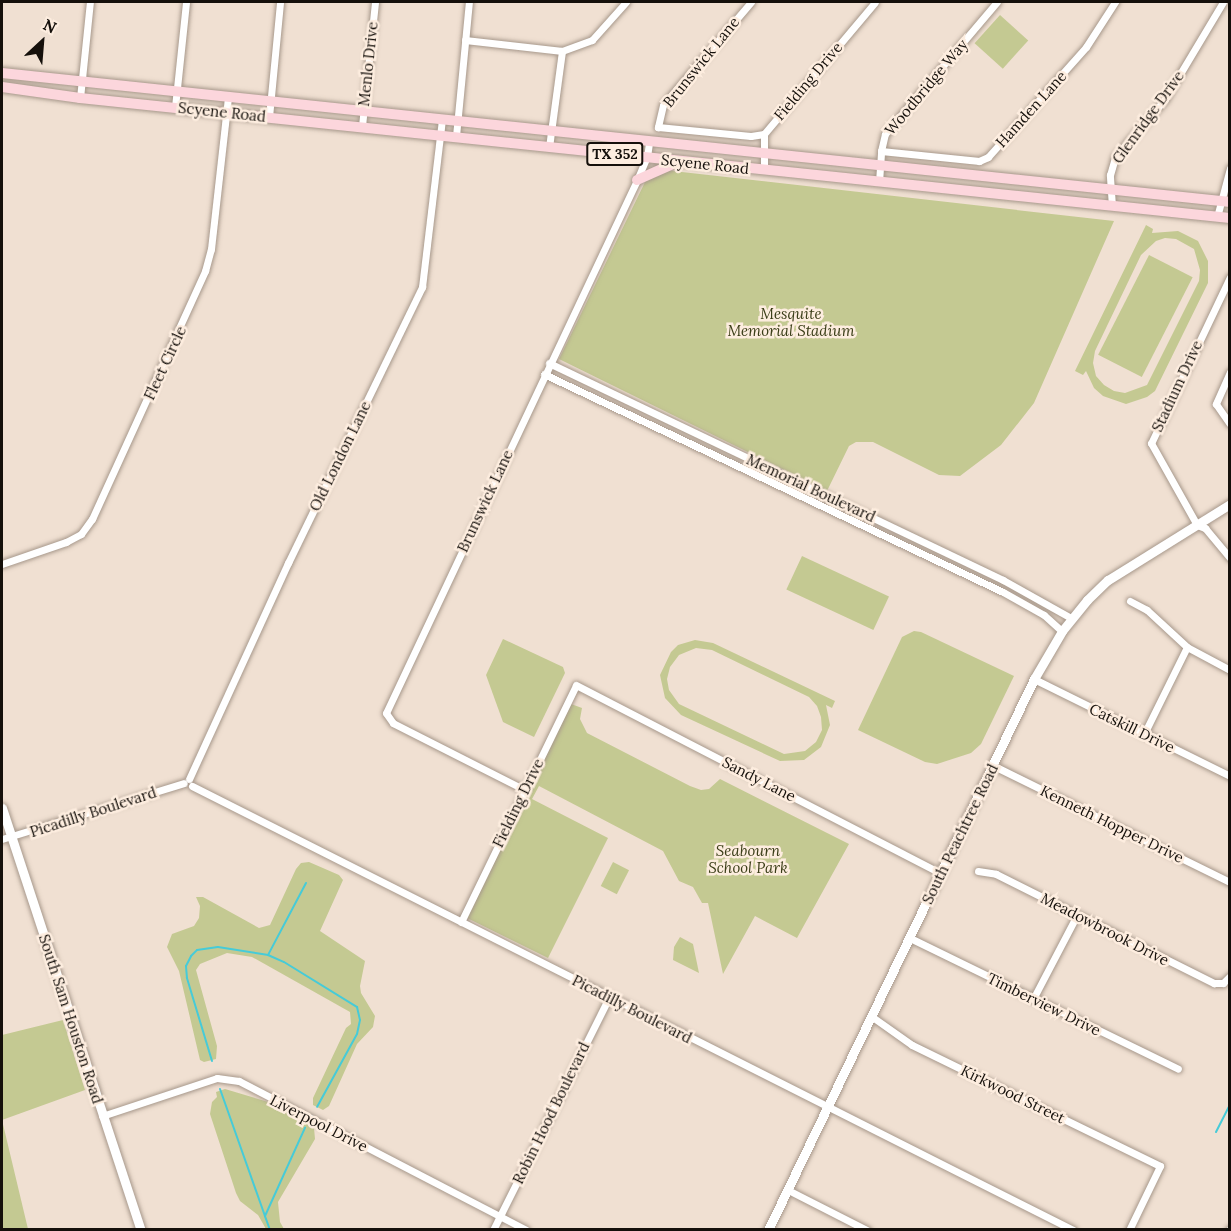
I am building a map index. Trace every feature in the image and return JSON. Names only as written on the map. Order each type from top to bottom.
[{"type":"main road","name":"Scyene Road","points":[[2,74],[1225,202]]},
{"type":"main road","name":"Scyene Road","points":[[2,87],[80,98],[1230,218]]},
{"type":"main road","points":[[637,180],[662,166],[679,161]]},
{"type":"main road","name":"South Peachtree Road","points":[[768,1230],[994,766],[1034,679],[1062,631],[1071,618],[1108,580],[1230,504]]},
{"type":"main road","name":"South Sam Houston Road","points":[[2,808],[6,839],[141,1230]]},
{"type":"street","points":[[80,98],[90,2]]},
{"type":"street","points":[[176,107],[186,2]]},
{"type":"street","points":[[269,117],[280,2]]},
{"type":"street","name":"Menlo Drive","points":[[362,126],[375,2]]},
{"type":"street","points":[[456,136],[469,2]]},
{"type":"street","points":[[465,40],[561,51],[592,40],[626,2]]},
{"type":"street","name":"Brunswick Lane","points":[[751,2],[663,105],[658,127],[751,136],[764,134]]},
{"type":"street","name":"Fielding Drive","points":[[764,170],[766,154],[764,134],[875,2]]},
{"type":"street","name":"Woodbridge Way","points":[[879,182],[881,150],[885,134],[997,2]]},
{"type":"street","name":"Hamden Lane","points":[[881,150],[979,160],[988,157],[1086,47],[1115,2]]},
{"type":"street","name":"Glenridge Drive","points":[[1112,206],[1109,190],[1115,157],[1164,99],[1223,2]]},
{"type":"street","points":[[549,147],[561,51]]},
{"type":"street","name":"Fleet Circle","points":[[2,564],[66,542],[81,534],[92,519],[205,272],[211,249],[228,97]]},
{"type":"street","name":"Old London Lane","points":[[188,783],[288,563],[422,288],[442,120]]},
{"type":"street","name":"Brunswick Lane","points":[[525,790],[393,723],[387,713],[549,363],[637,180],[647,158],[649,142]]},
{"type":"street","points":[[1217,217],[1225,202],[1230,168]]},
{"type":"street","name":"Stadium Drive","points":[[1197,525],[1151,443],[1230,277]]},
{"type":"street","name":"Memorial Boulevard","points":[[549,363],[1004,579],[1071,618]]},
{"type":"street","points":[[1230,372],[1216,404],[1230,424]]},
{"type":"street","name":"Memorial Boulevard","points":[[544,374],[1003,592],[1044,615],[1062,631]]},
{"type":"street","points":[[1197,525],[1205,528],[1230,558]]},
{"type":"street","points":[[1130,602],[1147,610],[1187,647],[1230,669]]},
{"type":"street","points":[[1144,734],[1187,647]]},
{"type":"street","name":"Catskill Drive","points":[[1034,679],[1230,776]]},
{"type":"street","name":"Fielding Drive","points":[[461,922],[576,685]]},
{"type":"street","name":"Sandy Lane","points":[[576,685],[941,873]]},
{"type":"street","name":"Kenneth Hopper Drive","points":[[994,766],[1230,882]]},
{"type":"street","name":"Picadilly Boulevard","points":[[6,839],[188,783],[828,1109],[1073,1230]]},
{"type":"street","name":"Meadowbrook Drive","points":[[978,871],[996,874],[1214,983],[1223,983],[1229,977]]},
{"type":"street","points":[[1034,999],[1077,915]]},
{"type":"street","name":"Timberview Drive","points":[[910,938],[1178,1069]]},
{"type":"street","name":"Robin Hood Boulevard","points":[[493,1230],[609,997]]},
{"type":"street","name":"Kirkwood Street","points":[[871,1016],[912,1045],[1160,1166],[1129,1230]]},
{"type":"street","name":"Liverpool Drive","points":[[102,1116],[217,1078],[240,1081],[526,1230]]},
{"type":"street","points":[[788,1190],[867,1230]]},
{"type":"green space","points":[[1000,15],[1028,40],[1003,69],[975,43]]},
{"type":"green space","name":"Mesquite Memorial Stadium","points":[[664,170],[1114,221],[1034,403],[1001,445],[960,476],[939,475],[873,442],[856,442],[849,446],[827,491],[559,359],[646,180]]},
{"type":"green space","points":[[1146,225],[1153,229],[1152,233],[1178,231],[1198,241],[1208,261],[1208,283],[1155,391],[1147,397],[1126,404],[1103,396],[1094,388],[1086,371],[1083,375],[1075,371]],"holes":[[[1165,238],[1176,239],[1194,249],[1200,270],[1199,281],[1147,385],[1125,393],[1114,391],[1096,376],[1093,363],[1095,351],[1141,255],[1156,241]]]},
{"type":"green space","points":[[1149,255],[1193,277],[1142,377],[1098,355]]},
{"type":"green space","points":[[802,556],[889,597],[873,630],[786,590]]},
{"type":"green space","points":[[914,631],[921,632],[1014,676],[981,744],[971,753],[937,764],[925,762],[858,730],[902,637]]},
{"type":"green space","points":[[503,639],[563,667],[565,673],[534,737],[503,722],[486,675]]},
{"type":"green space","points":[[695,640],[713,643],[835,701],[832,708],[826,705],[830,725],[821,747],[804,760],[780,761],[681,715],[665,698],[660,675],[671,652],[678,645]],"holes":[[[696,648],[712,650],[809,697],[817,706],[821,717],[822,730],[816,742],[805,751],[784,754],[679,704],[669,690],[667,679],[670,667],[679,655]]]},
{"type":"green space","name":"Seabourn School Park","points":[[571,704],[582,708],[580,719],[587,733],[690,786],[701,790],[709,789],[720,779],[849,844],[797,938],[755,916],[723,974],[708,903],[702,903],[693,887],[679,881],[663,851],[539,786],[532,799],[608,838],[548,958],[465,917]]},
{"type":"green space","points":[[309,862],[339,875],[343,880],[320,931],[365,961],[360,986],[361,993],[375,1016],[373,1027],[357,1044],[329,1106],[323,1110],[313,1105],[313,1098],[346,1028],[351,1024],[350,1012],[252,957],[227,953],[200,964],[196,970],[217,1046],[216,1059],[204,1062],[200,1060],[179,971],[167,947],[172,934],[194,926],[199,918],[200,906],[196,897],[203,897],[259,928],[270,925],[296,869],[301,863]]},
{"type":"green space","points":[[613,862],[629,870],[617,894],[601,886]]},
{"type":"green space","points":[[680,937],[693,944],[699,973],[673,960],[674,947]]},
{"type":"green space","points":[[63,1020],[85,1090],[2,1120],[2,1035]]},
{"type":"green space","points":[[225,1089],[278,1105],[304,1119],[314,1128],[315,1139],[278,1202],[280,1222],[284,1229],[266,1229],[258,1215],[240,1201],[236,1193],[210,1114],[212,1102],[217,1097],[216,1092]]},
{"type":"green space","points":[[2,1120],[28,1229],[2,1229]]},
{"type":"waterway","points":[[306,883],[268,955],[284,962],[357,1007],[360,1020],[357,1034],[317,1107]]},
{"type":"waterway","points":[[212,1061],[187,978],[186,966],[191,956],[197,950],[218,947],[268,955]]},
{"type":"waterway","points":[[220,1089],[265,1216]]},
{"type":"waterway","points":[[1216,1132],[1230,1105]]},
{"type":"waterway","points":[[270,1230],[265,1216],[305,1128]]}]
